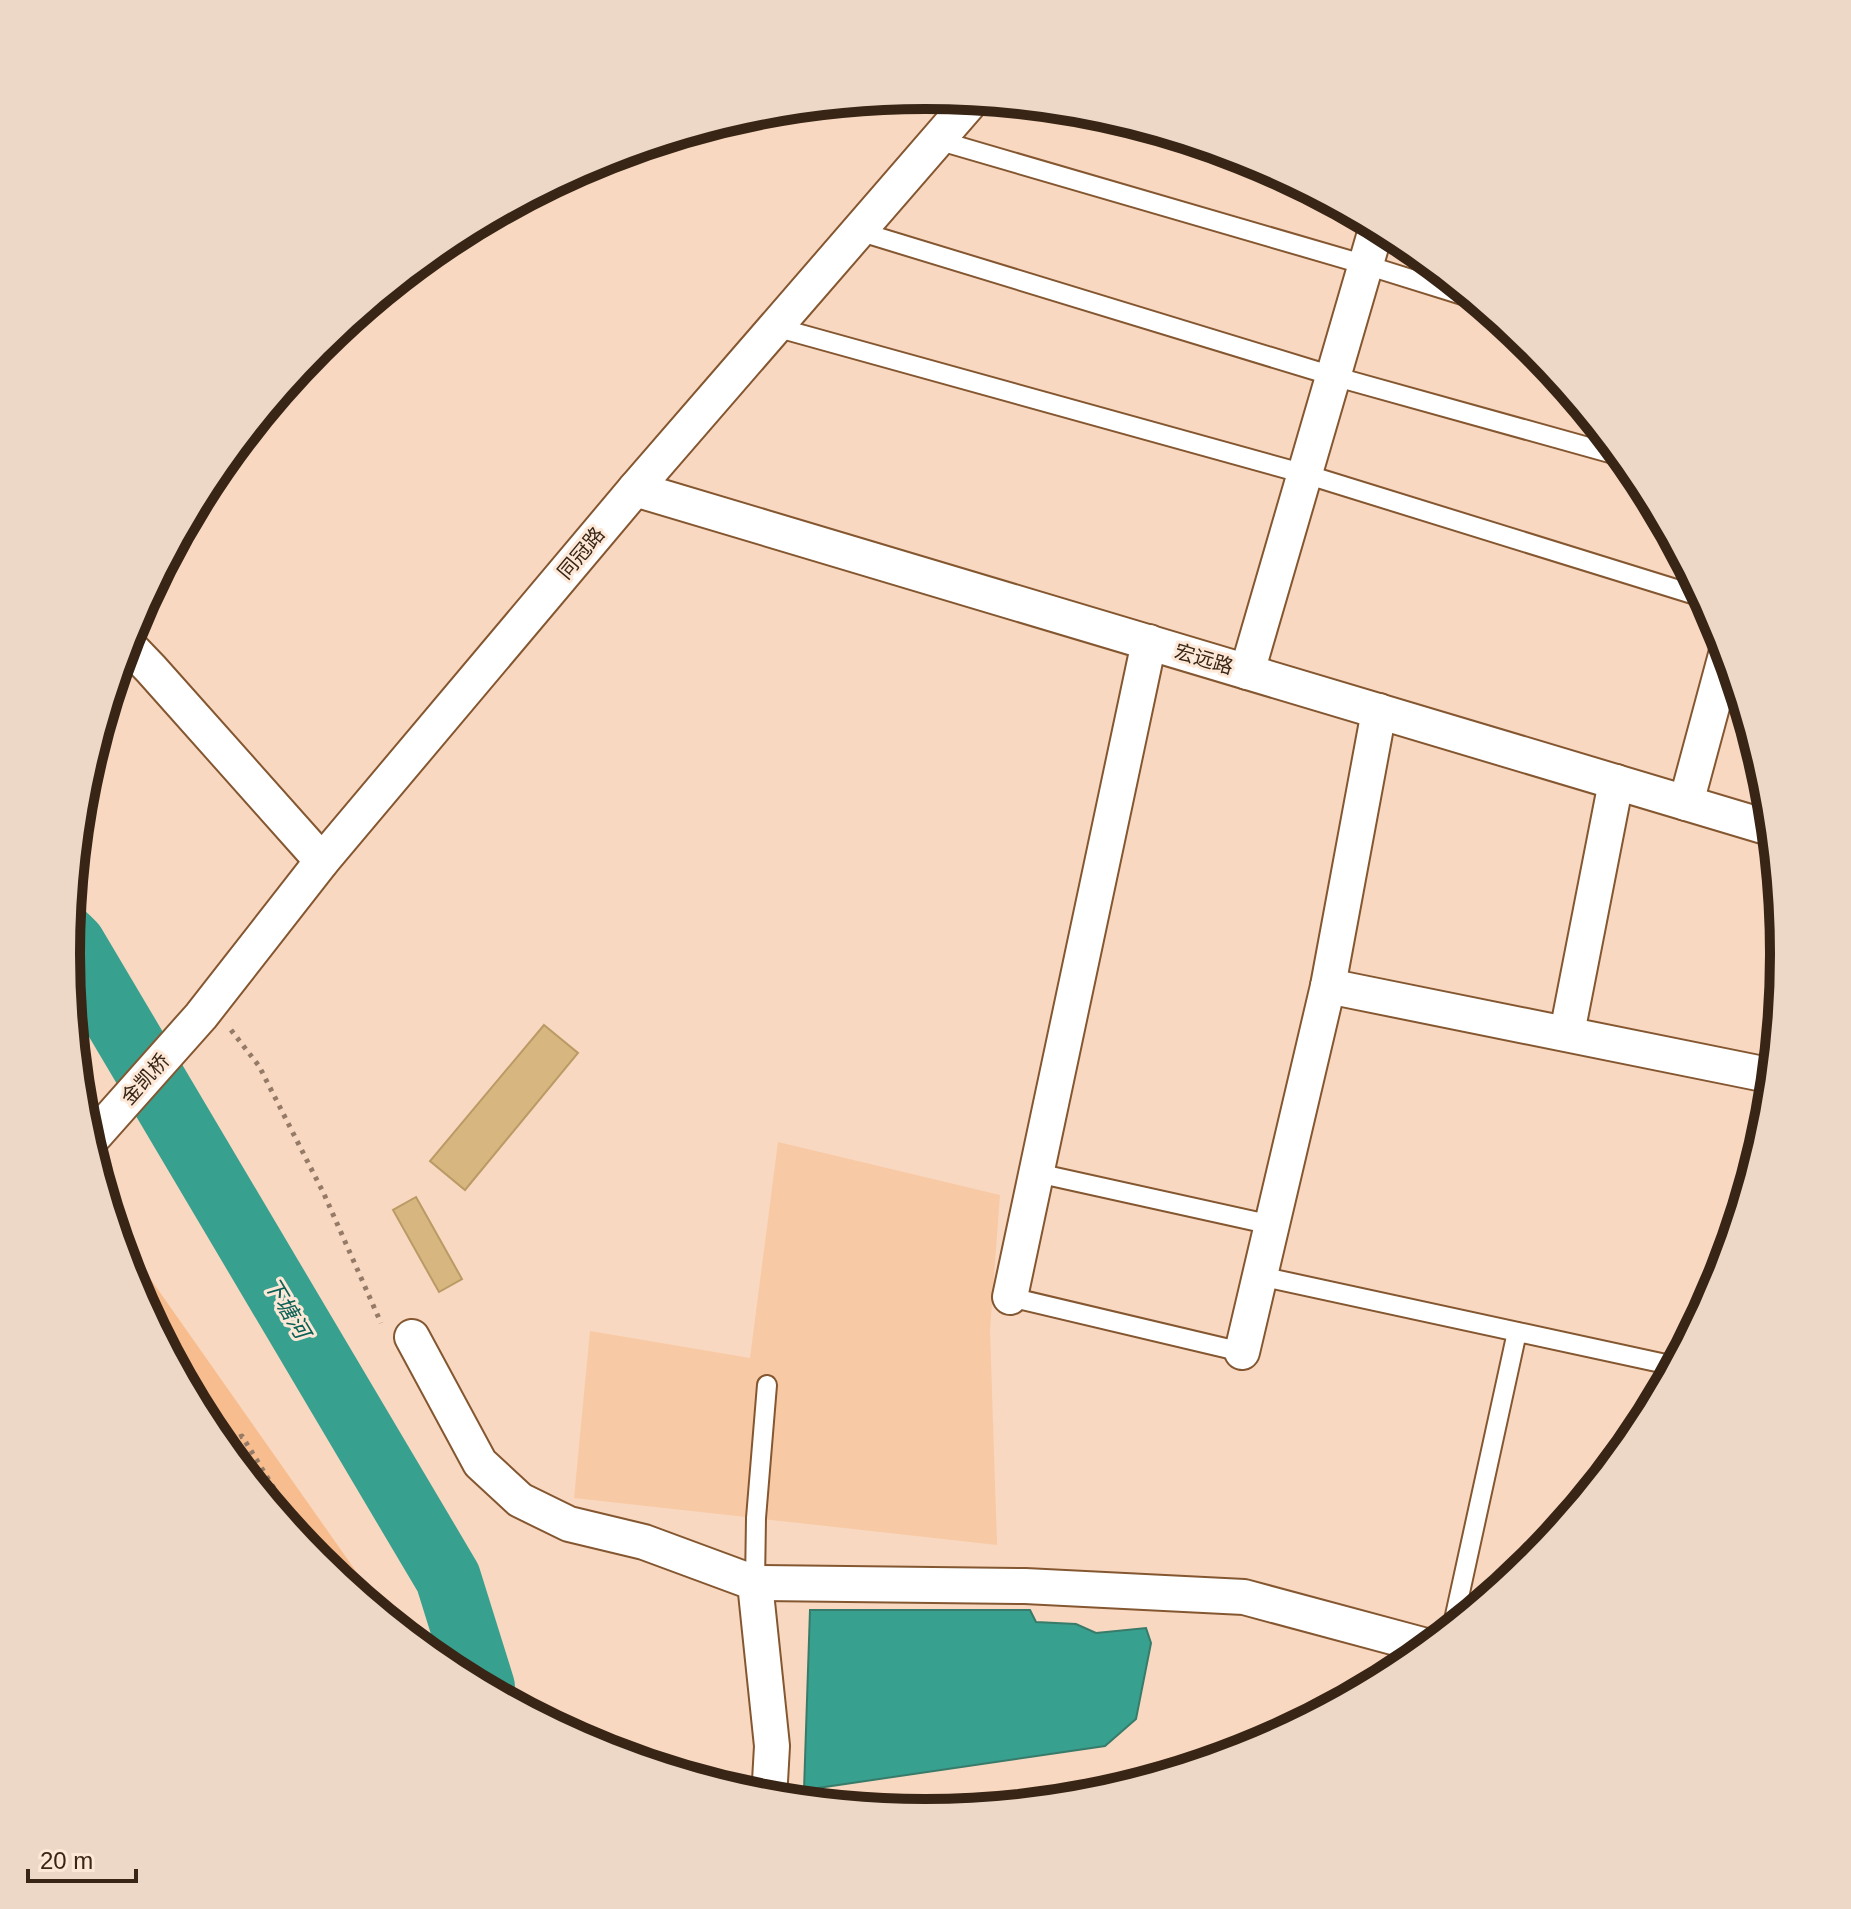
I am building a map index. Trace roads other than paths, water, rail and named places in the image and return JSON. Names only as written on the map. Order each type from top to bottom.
[{"type":"street","name":"同冠路","points":[[206,1010],[322,861],[635,489],[963,110]]},
{"type":"street","points":[[1247,672],[1374,238]]},
{"type":"street","name":"宏远路","points":[[635,489],[1761,825]]},
{"type":"street","points":[[1010,1297],[1149,642]]},
{"type":"street","points":[[136,653],[322,861]]},
{"type":"street","points":[[1686,803],[1722,671]]},
{"type":"street","points":[[1242,1352],[1328,986],[1379,711]]},
{"type":"street","points":[[1567,1033],[1616,782]]},
{"type":"street","points":[[1328,986],[1763,1074]]},
{"type":"street","name":"金凯桥","points":[[99,1131],[206,1010]]},
{"type":"street","points":[[412,1337],[480,1463],[520,1500],[569,1524],[644,1542],[755,1583],[1025,1586],[1244,1597],[1415,1643]]},
{"type":"street","points":[[755,1583],[772,1746],[770,1785]]},
{"type":"lane","points":[[937,140],[1448,291]]},
{"type":"lane","points":[[858,231],[1333,376],[1604,452]]},
{"type":"lane","points":[[775,327],[1305,474],[1690,593]]},
{"type":"lane","points":[[1037,1173],[1272,1225]]},
{"type":"lane","points":[[1260,1276],[1665,1364]]},
{"type":"lane","points":[[1010,1297],[1242,1352]]},
{"type":"lane","points":[[1456,1612],[1517,1332]]},
{"type":"lane","points":[[755,1583],[756,1518],[767,1385]]},
{"type":"water","points":[[810,1610],[1030,1610],[1036,1622],[1076,1624],[1096,1633],[1146,1628],[1151,1643],[1136,1719],[1105,1746],[804,1790]]},
{"type":"waterway","name":"下塘河","points":[[80,957],[448,1578],[477,1671]]}]
